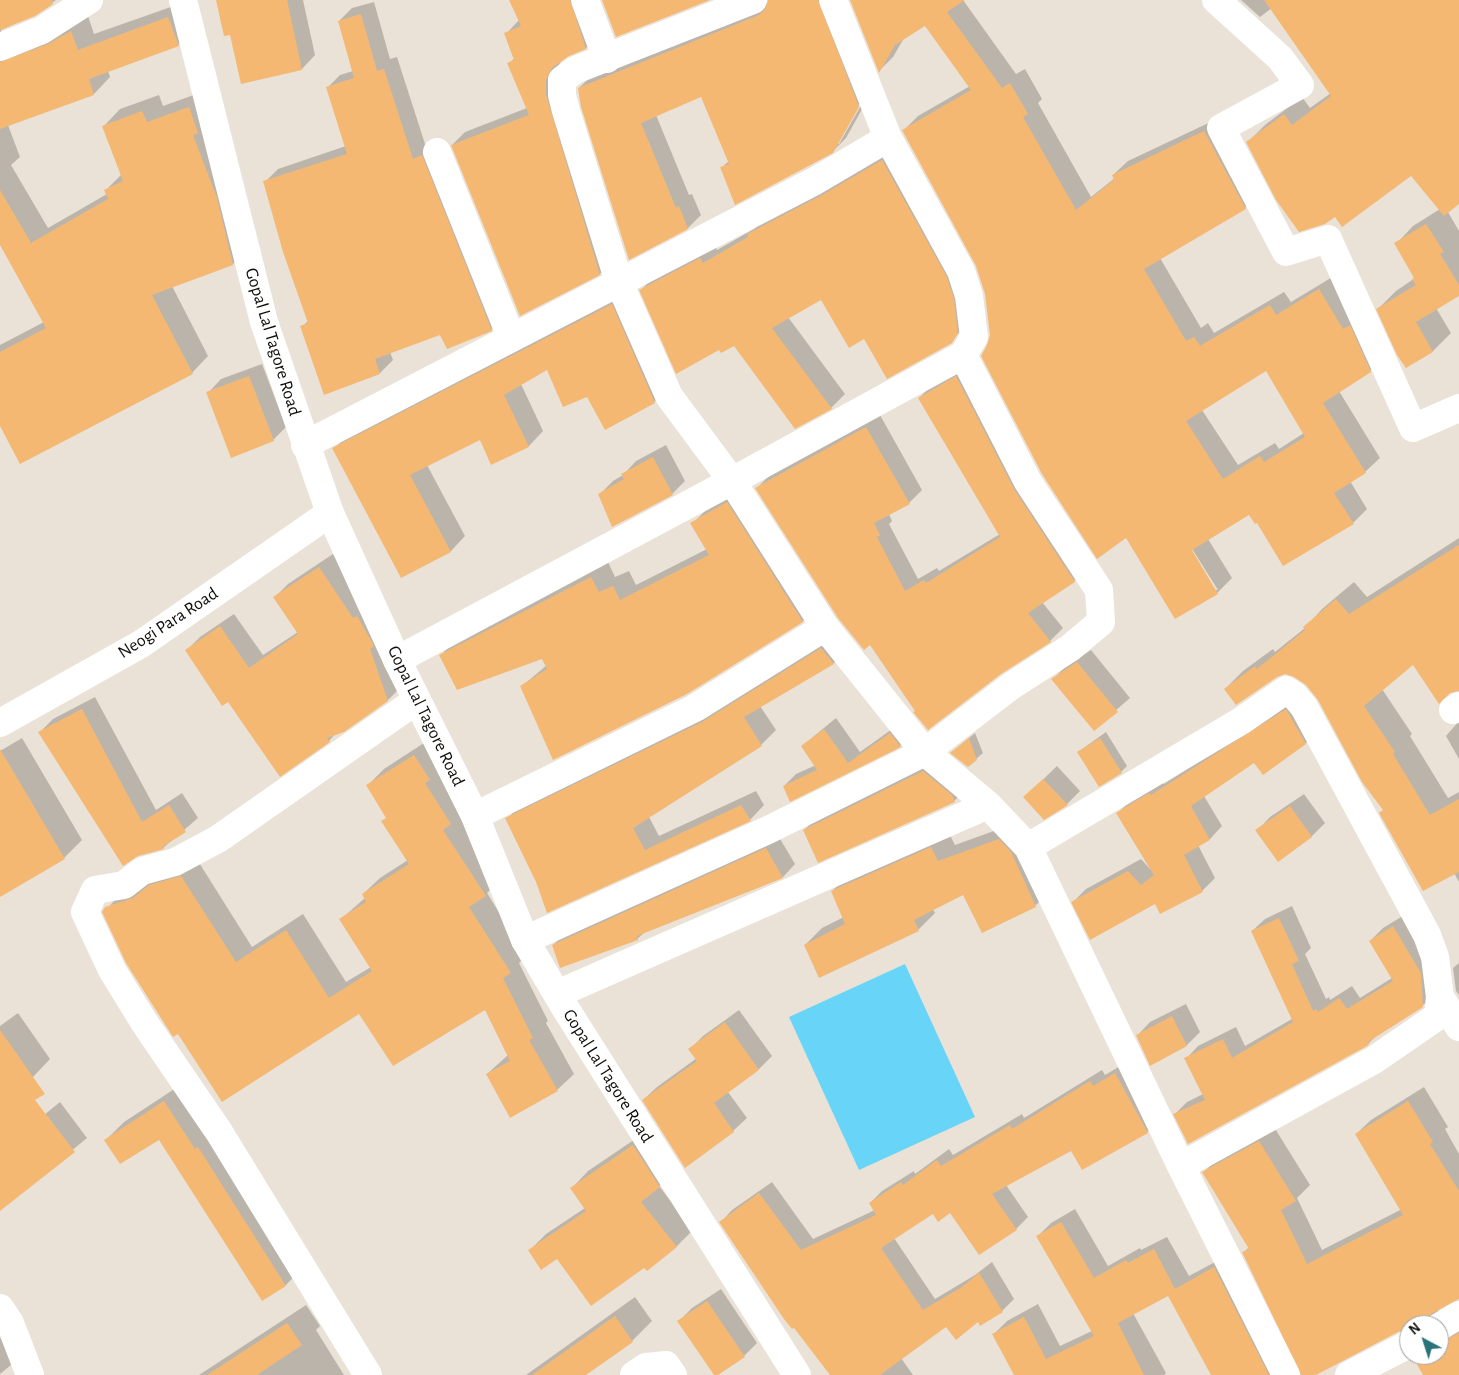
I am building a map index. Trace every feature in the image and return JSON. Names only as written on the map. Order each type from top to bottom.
[{"type":"street","points":[[0,47],[42,30],[89,0]]},
{"type":"street","name":"Gopal Lal Tagore Road","points":[[182,0],[264,322],[330,513],[397,660],[475,816],[525,940],[797,1375]]},
{"type":"street","points":[[585,0],[608,59]]},
{"type":"street","points":[[753,0],[608,59],[575,70],[562,80],[561,86],[566,111],[619,282],[669,396],[732,481],[825,627],[925,752],[988,805],[1028,847],[1181,1166],[1286,1375]]},
{"type":"street","points":[[397,660],[732,481],[962,355],[974,337],[969,296],[961,272],[888,138],[833,0]]},
{"type":"street","points":[[1216,0],[1280,58],[1300,85],[1221,128],[1286,252],[1328,239],[1412,428],[1459,408]]},
{"type":"street","points":[[305,445],[815,181],[888,138]]},
{"type":"street","points":[[437,152],[511,337]]},
{"type":"street","points":[[525,940],[768,830],[925,752],[1011,686],[1070,648],[1101,622],[1099,590],[1028,482],[962,355]]},
{"type":"street","name":"Neogi Para Road","points":[[0,723],[141,644],[330,513]]},
{"type":"street","points":[[475,816],[695,708],[825,627]]},
{"type":"street","points":[[1028,847],[1241,721],[1286,690],[1294,695],[1304,707],[1427,935],[1435,957],[1440,996],[1438,1016],[1374,1060],[1181,1166]]},
{"type":"street","points":[[368,1375],[219,1132],[144,1022],[112,970],[85,912],[95,890],[124,885],[142,871],[175,862],[218,839],[417,700]]},
{"type":"street","points":[[557,994],[988,805]]},
{"type":"street","points":[[1440,996],[1459,1027]]},
{"type":"street","points":[[0,1308],[10,1323],[30,1375]]},
{"type":"street","points":[[1349,1375],[1399,1349]]},
{"type":"street","points":[[634,1375],[646,1367],[666,1365],[672,1375]]},
{"type":"water","points":[[905,964],[975,1117],[859,1170],[789,1017]]},
{"type":"building","points":[[0,0],[52,0],[53,4],[35,16],[0,30]]},
{"type":"building","points":[[216,0],[287,0],[302,70],[241,84],[230,35],[224,36]]},
{"type":"building","points":[[509,0],[570,0],[586,49],[569,56],[552,68],[546,80],[546,95],[600,275],[520,316],[451,145],[529,115],[507,63],[514,60],[504,33],[521,26]]},
{"type":"building","points":[[602,0],[710,0],[616,37]]},
{"type":"building","points":[[768,0],[818,0],[859,107],[833,153],[735,205],[720,167],[729,164],[701,97],[641,123],[676,208],[679,206],[688,229],[629,260],[581,107],[578,88],[759,15],[765,9]]},
{"type":"building","points":[[850,0],[965,0],[947,12],[1002,88],[1010,83],[1028,114],[1023,117],[1076,210],[1114,180],[1112,175],[1204,131],[1246,209],[1144,269],[1186,341],[1194,337],[1200,346],[1270,305],[1276,315],[1319,289],[1343,329],[1350,325],[1371,372],[1323,403],[1366,473],[1334,493],[1354,524],[1283,566],[1257,523],[1255,524],[1249,515],[1192,550],[1218,594],[1175,619],[1126,538],[1097,559],[1042,474],[981,356],[990,335],[985,294],[976,266],[902,130],[971,90],[925,26],[895,45],[879,73]],"holes":[[[1266,371],[1305,437],[1264,462],[1260,456],[1223,479],[1186,421]]]},
{"type":"building","points":[[1264,0],[1459,0],[1459,204],[1444,216],[1411,176],[1342,227],[1335,217],[1325,224],[1299,232],[1276,200],[1246,142],[1284,114],[1292,125],[1331,96]]},
{"type":"building","points":[[361,14],[377,71],[384,69],[413,159],[422,155],[492,331],[447,349],[440,335],[375,359],[380,374],[324,395],[300,326],[308,323],[283,252],[263,181],[347,154],[326,87],[354,78],[338,21]]},
{"type":"building","points":[[168,17],[179,46],[89,79],[94,95],[0,129],[0,62],[48,44],[71,31],[78,50]]},
{"type":"building","points":[[189,107],[198,133],[193,135],[217,198],[233,265],[152,295],[193,374],[20,464],[0,426],[0,352],[46,328],[0,245],[0,190],[31,243],[108,199],[104,190],[123,181],[102,126],[142,111],[147,122]]},
{"type":"building","points":[[882,160],[947,277],[954,299],[958,333],[952,343],[887,379],[864,339],[849,348],[821,300],[772,328],[832,409],[795,429],[734,346],[721,353],[719,350],[676,374],[639,290],[700,258],[703,263],[748,237],[747,234],[822,195]]},
{"type":"building","points":[[1426,224],[1444,252],[1440,254],[1459,285],[1459,296],[1416,322],[1433,352],[1406,368],[1397,355],[1376,309],[1416,285],[1394,243]]},
{"type":"building","points":[[612,304],[655,403],[605,430],[587,397],[563,407],[547,370],[504,395],[529,447],[491,465],[480,440],[410,475],[451,552],[401,578],[332,448]]},
{"type":"building","points":[[249,376],[274,441],[231,458],[206,392]]},
{"type":"building","points":[[956,376],[1014,489],[1075,582],[1028,613],[1051,642],[1001,674],[928,730],[913,712],[915,711],[870,645],[864,650],[838,618],[755,488],[866,427],[910,504],[874,523],[880,535],[877,537],[905,591],[924,580],[926,583],[1000,537],[918,398]]},
{"type":"building","points":[[653,457],[673,495],[612,527],[598,494],[624,479],[621,474]]},
{"type":"building","points":[[727,502],[803,622],[687,694],[553,760],[520,686],[547,669],[542,659],[457,690],[439,655],[591,577],[599,592],[613,586],[620,600],[709,555],[690,523]]},
{"type":"building","points":[[1459,545],[1459,691],[1450,693],[1439,704],[1413,665],[1364,706],[1395,752],[1393,754],[1430,815],[1459,799],[1459,872],[1423,891],[1379,813],[1383,810],[1362,782],[1318,700],[1306,685],[1294,677],[1285,674],[1277,677],[1236,705],[1224,689],[1255,666],[1257,669],[1305,630],[1303,627],[1336,599],[1349,614]]},
{"type":"building","points":[[319,567],[353,618],[357,616],[374,646],[370,649],[388,701],[344,732],[327,738],[330,742],[280,777],[228,702],[222,706],[185,650],[220,626],[249,668],[298,634],[273,597]]},
{"type":"building","points":[[821,648],[834,664],[744,717],[762,746],[633,828],[645,850],[741,805],[751,821],[547,913],[536,882],[505,818],[702,722]]},
{"type":"building","points":[[1077,662],[1118,712],[1094,731],[1051,679]]},
{"type":"building","points":[[82,709],[142,822],[169,805],[186,832],[162,847],[164,849],[138,856],[123,866],[38,732]]},
{"type":"building","points":[[1286,709],[1306,744],[1263,775],[1254,763],[1191,806],[1210,840],[1184,855],[1203,892],[1160,914],[1155,904],[1090,940],[1071,902],[1128,871],[1141,885],[1154,875],[1116,813],[1149,793],[1151,795]]},
{"type":"building","points":[[824,729],[848,763],[890,733],[901,747],[790,802],[783,786],[817,770],[801,746]]},
{"type":"building","points":[[969,738],[977,760],[968,767],[950,753]]},
{"type":"building","points":[[1100,738],[1122,773],[1099,787],[1077,752]]},
{"type":"building","points":[[0,749],[65,859],[0,897]]},
{"type":"building","points":[[414,755],[430,780],[425,783],[451,824],[443,830],[486,896],[469,907],[511,973],[503,978],[533,1038],[529,1040],[558,1091],[510,1118],[486,1074],[510,1061],[485,1010],[393,1066],[359,1014],[222,1102],[178,1034],[173,1037],[126,963],[102,912],[105,907],[133,898],[149,885],[181,876],[236,962],[286,930],[329,998],[372,971],[339,919],[366,902],[362,894],[409,864],[381,821],[386,818],[366,785]]},
{"type":"building","points":[[923,771],[952,795],[955,802],[818,863],[803,830]]},
{"type":"building","points":[[1043,779],[1068,805],[1044,820],[1023,797]]},
{"type":"building","points":[[1290,806],[1312,837],[1278,862],[1255,830]]},
{"type":"building","points":[[999,839],[1011,852],[1036,907],[982,933],[963,895],[914,920],[919,931],[819,978],[804,945],[845,924],[831,891],[931,847],[938,861]]},
{"type":"building","points":[[766,848],[783,878],[637,936],[638,940],[560,968],[552,945]]},
{"type":"building","points":[[1279,918],[1299,961],[1292,964],[1313,1011],[1316,1009],[1318,1012],[1339,998],[1347,1009],[1393,981],[1369,941],[1393,926],[1421,973],[1423,1007],[1368,1042],[1367,1046],[1188,1144],[1173,1114],[1205,1100],[1184,1058],[1223,1039],[1232,1058],[1293,1022],[1251,931]]},
{"type":"building","points":[[1172,1016],[1187,1046],[1150,1066],[1136,1035]]},
{"type":"building","points":[[725,1022],[759,1070],[714,1103],[734,1132],[685,1168],[642,1100],[697,1061],[688,1049]]},
{"type":"building","points":[[0,1030],[45,1094],[35,1100],[75,1152],[0,1211]]},
{"type":"building","points":[[1115,1073],[1148,1133],[1082,1170],[1071,1151],[992,1194],[1017,1230],[979,1255],[950,1213],[938,1222],[933,1214],[881,1248],[923,1310],[962,1287],[979,1273],[1003,1312],[980,1326],[978,1322],[956,1340],[946,1327],[880,1375],[830,1375],[794,1328],[792,1329],[784,1319],[719,1222],[759,1193],[801,1250],[876,1215],[869,1203],[901,1182],[903,1185],[937,1160],[941,1166],[1010,1125],[1012,1129],[1090,1081],[1093,1086]]},
{"type":"building","points":[[164,1101],[195,1149],[198,1147],[286,1286],[262,1301],[159,1140],[120,1164],[104,1140]]},
{"type":"building","points":[[1408,1101],[1433,1142],[1430,1144],[1459,1191],[1459,1299],[1430,1315],[1399,1315],[1399,1332],[1316,1375],[1301,1375],[1242,1252],[1249,1249],[1202,1172],[1259,1141],[1296,1201],[1281,1210],[1307,1264],[1403,1215],[1355,1134]]},
{"type":"building","points":[[633,1145],[660,1187],[641,1202],[677,1247],[647,1271],[644,1268],[591,1306],[557,1259],[541,1270],[528,1250],[586,1211],[570,1188]]},
{"type":"building","points":[[1061,1222],[1094,1278],[1126,1260],[1128,1263],[1154,1249],[1175,1289],[1214,1267],[1269,1375],[1211,1375],[1168,1296],[1118,1323],[1144,1375],[1014,1375],[992,1334],[1024,1317],[1046,1359],[1094,1336],[1036,1236]]},
{"type":"building","points":[[707,1301],[745,1357],[718,1375],[714,1375],[677,1321]]},
{"type":"building","points":[[615,1316],[633,1342],[586,1375],[532,1375]]},
{"type":"building","points":[[287,1323],[302,1345],[257,1375],[207,1375]]},
{"type":"building","points":[[1459,1333],[1459,1375],[1423,1375],[1417,1365],[1449,1365],[1449,1338]]}]
